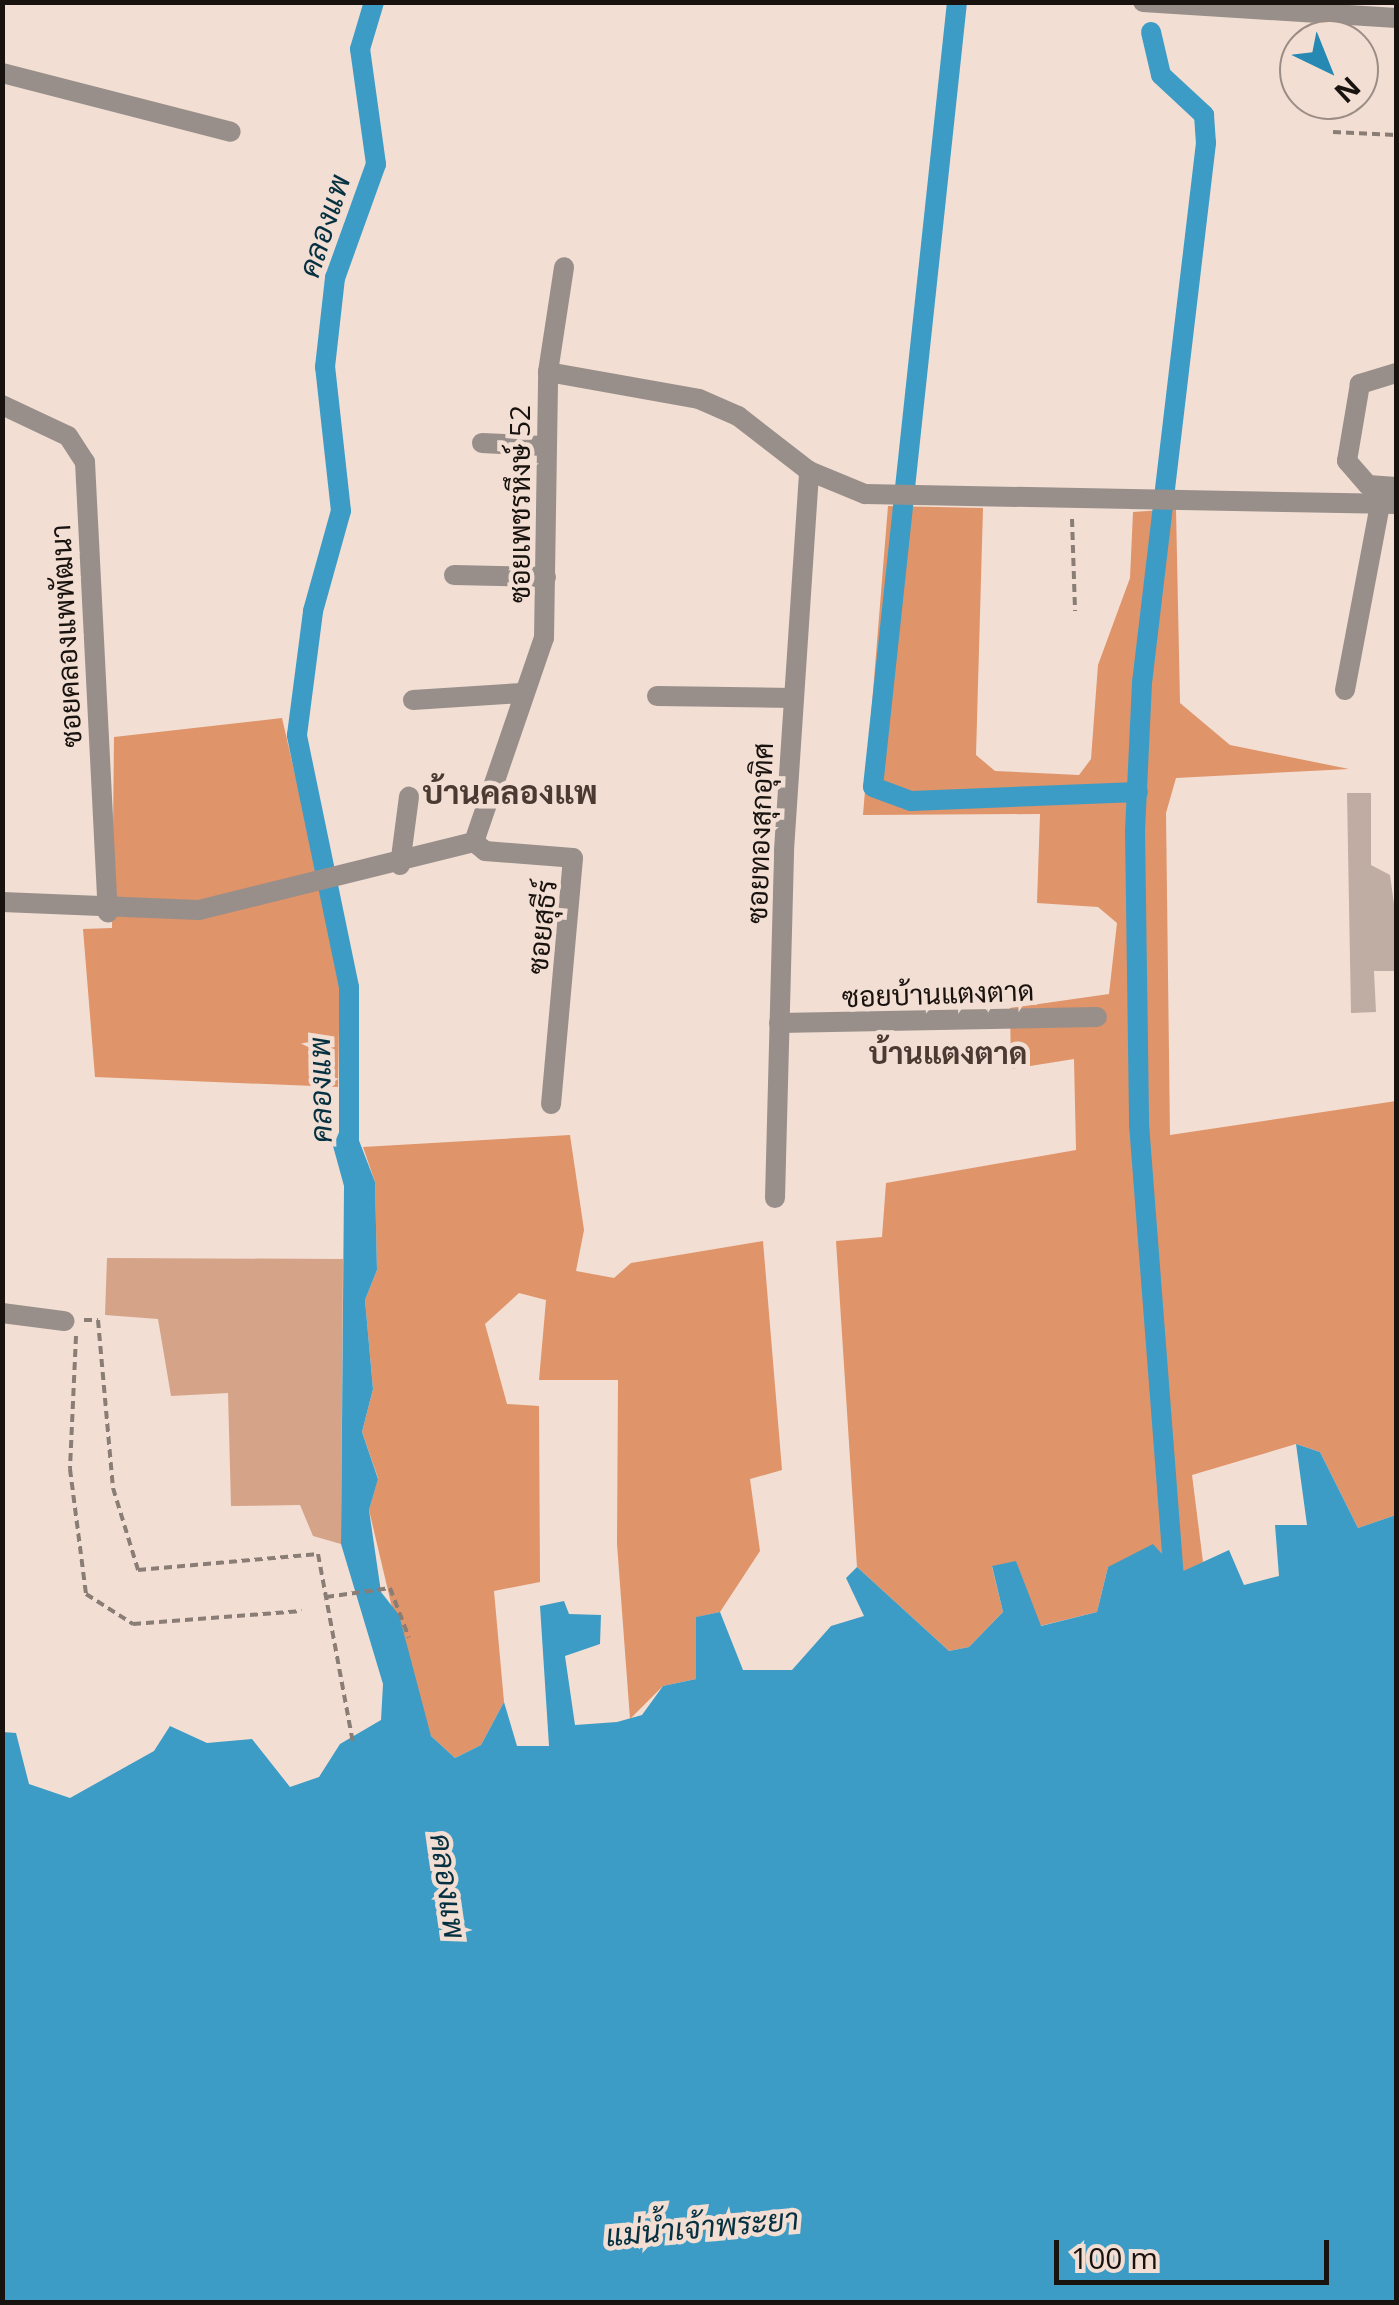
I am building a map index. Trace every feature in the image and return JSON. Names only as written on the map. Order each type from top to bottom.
[{"type":"street","points":[[1143,2],[1396,18]]},
{"type":"street","points":[[2,74],[231,132]]},
{"type":"street","points":[[548,372],[564,267]]},
{"type":"street","name":"ซอยเพชรหึงษ์ 52","points":[[474,842],[544,638],[543,446],[548,372],[700,399],[809,471],[867,494],[1388,504]]},
{"type":"street","points":[[1396,373],[1360,384],[1348,461],[1368,485],[1396,486]]},
{"type":"street","name":"ซอยคลองแพพัฒนา","points":[[2,406],[68,436],[85,462],[108,912]]},
{"type":"street","points":[[482,443],[543,446]]},
{"type":"street","name":"ซอยทองสุกอุทิศ","points":[[775,1198],[792,698],[809,471]]},
{"type":"street","points":[[1346,690],[1388,504]]},
{"type":"street","points":[[454,575],[546,577]]},
{"type":"street","points":[[413,700],[522,693]]},
{"type":"street","points":[[657,696],[792,698]]},
{"type":"street","points":[[400,865],[410,798]]},
{"type":"street","points":[[2,902],[108,912],[199,910],[400,865],[474,842]]},
{"type":"street","name":"ซอยสุธีร์","points":[[474,842],[485,852],[573,858],[551,1104]]},
{"type":"street","name":"ซอยบ้านแตงตาด","points":[[780,1024],[1098,1017]]},
{"type":"street","points":[[2,1314],[64,1321]]},
{"type":"path","points":[[1333,132],[1396,135]]},
{"type":"path","points":[[1073,499],[1075,611]]},
{"type":"path","points":[[64,1321],[98,1320],[112,1488],[138,1570],[318,1554],[354,1743]]},
{"type":"path","points":[[64,1321],[77,1339],[70,1470],[86,1594],[133,1624],[301,1611]]},
{"type":"path","points":[[326,1597],[390,1588],[409,1638]]},
{"type":"shaded area","points":[[888,506],[983,508],[976,755],[995,771],[1079,775],[1091,759],[1098,665],[1130,578],[1133,512],[1176,509],[1180,703],[1230,745],[1349,769],[1176,778],[1166,813],[1170,1135],[1396,1101],[1396,1515],[1358,1528],[1320,1452],[1296,1444],[1192,1475],[1203,1562],[1179,1574],[1108,1567],[1097,1612],[1040,1626],[1016,1562],[992,1567],[1003,1612],[969,1647],[949,1651],[857,1567],[836,1241],[882,1237],[886,1183],[1076,1150],[1074,1059],[1011,1069],[1010,1008],[1109,994],[1117,923],[1098,907],[1037,903],[1040,814],[863,815]]},
{"type":"shaded area","points":[[282,718],[340,968],[338,1087],[95,1077],[83,929],[112,928],[114,737]]},
{"type":"shaded area","points":[[570,1135],[584,1230],[576,1271],[614,1278],[631,1263],[763,1241],[782,1470],[750,1479],[760,1551],[720,1612],[697,1617],[696,1679],[663,1686],[630,1719],[617,1544],[618,1380],[539,1380],[546,1300],[519,1293],[485,1324],[507,1404],[539,1406],[540,1582],[494,1591],[504,1702],[481,1745],[455,1758],[431,1736],[411,1688],[369,1510],[378,1478],[362,1432],[373,1389],[365,1300],[377,1270],[375,1182],[363,1147]]},
{"type":"shaded area","points":[[107,1258],[343,1259],[341,1544],[313,1536],[300,1505],[231,1506],[228,1393],[171,1396],[158,1319],[105,1315]]},
{"type":"water","name":"แม่น้ำเจ้าพระยา","points":[[348,1112],[375,1182],[377,1270],[365,1300],[373,1389],[362,1432],[378,1479],[369,1510],[381,1592],[399,1615],[431,1736],[455,1758],[481,1745],[504,1702],[517,1746],[549,1746],[540,1606],[564,1601],[569,1614],[601,1615],[600,1644],[565,1656],[575,1725],[617,1722],[642,1715],[663,1686],[696,1679],[696,1617],[720,1612],[743,1670],[792,1670],[831,1626],[864,1616],[846,1578],[857,1567],[949,1651],[969,1647],[1003,1612],[992,1566],[1016,1561],[1041,1626],[1097,1612],[1108,1567],[1153,1544],[1179,1573],[1229,1550],[1244,1585],[1279,1576],[1275,1525],[1307,1525],[1296,1444],[1320,1452],[1358,1528],[1396,1515],[1396,2302],[3,2302],[3,1732],[16,1733],[29,1784],[70,1798],[154,1751],[170,1726],[207,1743],[252,1739],[290,1787],[319,1777],[340,1744],[381,1720],[383,1684],[341,1544],[344,1186],[333,1146]]},
{"type":"building","points":[[1347,793],[1371,793],[1371,865],[1390,875],[1396,919],[1396,971],[1374,971],[1376,1012],[1351,1013]]},
{"type":"waterway","name":"คลองแพ","points":[[349,1139],[349,987],[297,735],[313,611],[341,511],[325,367],[335,278],[376,164],[360,49],[374,2]]},
{"type":"waterway","points":[[957,2],[873,787],[911,801],[1138,792]]},
{"type":"waterway","points":[[1151,32],[1161,75],[1204,115],[1206,143],[1142,683],[1135,830],[1139,1124],[1175,1593]]},
{"type":"district","name":"บ้านคลองแพ","points":[[510,792]]},
{"type":"district","name":"บ้านแตงตาด","points":[[948,1053]]}]
